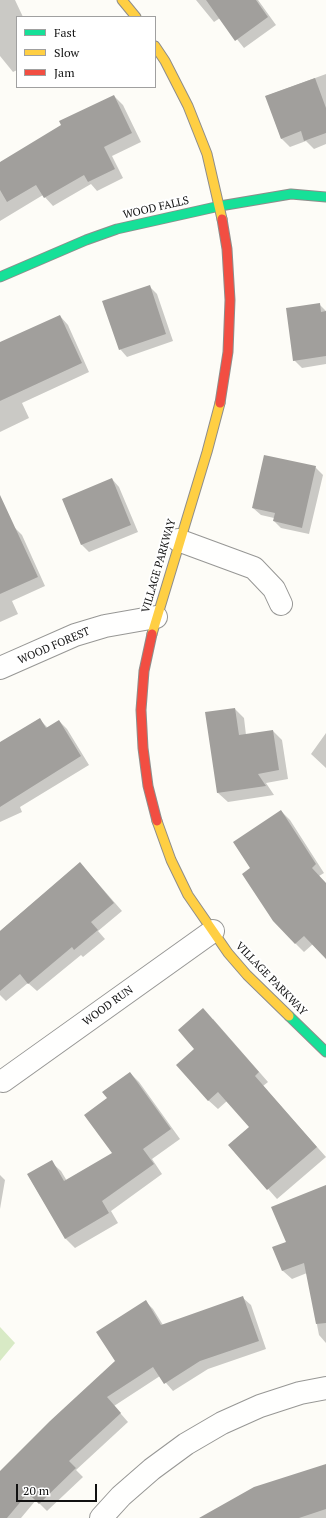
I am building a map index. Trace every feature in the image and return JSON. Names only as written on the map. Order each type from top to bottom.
[{"type":"street","points":[[122,0],[135,16]]},
{"type":"street","name":"VILLAGE PARKWAY","points":[[156,47],[165,60],[188,106],[207,154],[220,206],[227,249],[230,300],[228,352],[216,417],[207,452],[178,540],[156,617],[144,671],[141,710],[143,748],[148,786],[158,824],[171,860],[188,895],[228,953],[247,974],[326,1052]]},
{"type":"street","name":"WOOD FALLS","points":[[0,277],[86,240],[117,229],[220,206],[291,194],[326,196]]},
{"type":"street","points":[[178,540],[254,568],[274,589],[281,604]]},
{"type":"street","name":"WOOD FOREST","points":[[0,668],[75,634],[105,626],[156,617]]},
{"type":"street","name":"WOOD RUN","points":[[3,1081],[213,931]]},
{"type":"street","points":[[101,1518],[121,1496],[152,1469],[186,1444],[210,1430],[260,1406],[300,1393],[326,1388]]},
{"type":"green space","points":[[0,1327],[15,1343],[0,1361]]},
{"type":"building","points":[[206,0],[256,0],[268,17],[235,41]]},
{"type":"building","points":[[315,78],[326,108],[326,133],[304,141],[301,131],[281,139],[265,96]]},
{"type":"building","points":[[114,95],[132,133],[104,147],[115,169],[88,182],[84,175],[44,198],[36,185],[7,202],[0,190],[0,162],[61,125],[59,121]]},
{"type":"building","points":[[150,285],[166,334],[119,350],[102,301]]},
{"type":"building","points":[[320,303],[321,312],[326,311],[326,356],[293,361],[286,308]]},
{"type":"building","points":[[60,315],[82,363],[0,401],[0,342]]},
{"type":"building","points":[[264,455],[316,466],[302,528],[273,521],[275,513],[252,508]]},
{"type":"building","points":[[112,478],[131,525],[81,545],[62,499]]},
{"type":"building","points":[[0,495],[38,577],[0,594]]},
{"type":"building","points":[[235,708],[239,735],[273,730],[279,770],[258,774],[266,786],[217,793],[205,712]]},
{"type":"building","points":[[40,718],[46,728],[59,720],[81,756],[0,807],[0,742]]},
{"type":"building","points":[[281,810],[316,864],[312,868],[326,883],[326,959],[304,936],[295,944],[273,921],[242,874],[250,868],[233,842]]},
{"type":"building","points":[[80,862],[114,903],[91,922],[98,930],[74,950],[72,947],[28,984],[20,974],[0,991],[0,931]]},
{"type":"building","points":[[203,1008],[259,1072],[255,1076],[317,1147],[267,1190],[228,1145],[249,1127],[218,1092],[208,1101],[176,1065],[194,1049],[178,1030]]},
{"type":"building","points":[[130,1072],[171,1129],[143,1149],[154,1164],[102,1201],[109,1213],[65,1239],[27,1174],[52,1160],[64,1181],[112,1153],[84,1115],[107,1098],[102,1092]]},
{"type":"building","points":[[326,1185],[326,1323],[316,1324],[304,1263],[282,1271],[272,1247],[286,1242],[271,1207]]},
{"type":"building","points":[[243,1296],[259,1341],[200,1361],[164,1384],[153,1367],[107,1397],[121,1413],[69,1461],[76,1468],[39,1504],[28,1493],[7,1518],[0,1518],[0,1471],[50,1421],[115,1361],[96,1332],[146,1300],[161,1325]]},
{"type":"building","points":[[326,1464],[326,1509],[299,1518],[199,1518],[254,1487]]},
{"type":"traffic: fast","points":[[0,277],[86,240],[117,229],[220,206],[291,194],[326,197]]},
{"type":"traffic: fast","points":[[289,1016],[326,1052]]},
{"type":"traffic: slow","points":[[122,0],[135,16]]},
{"type":"traffic: slow","points":[[156,48],[165,61],[188,106],[207,154],[222,219]]},
{"type":"traffic: slow","points":[[152,634],[207,452],[220,403]]},
{"type":"traffic: slow","points":[[157,821],[171,860],[188,895],[228,953],[247,975],[289,1016]]},
{"type":"traffic: jam","points":[[220,403],[228,352],[230,300],[227,249],[222,219]]},
{"type":"traffic: jam","points":[[152,634],[144,671],[141,710],[143,748],[148,786],[157,821]]}]
